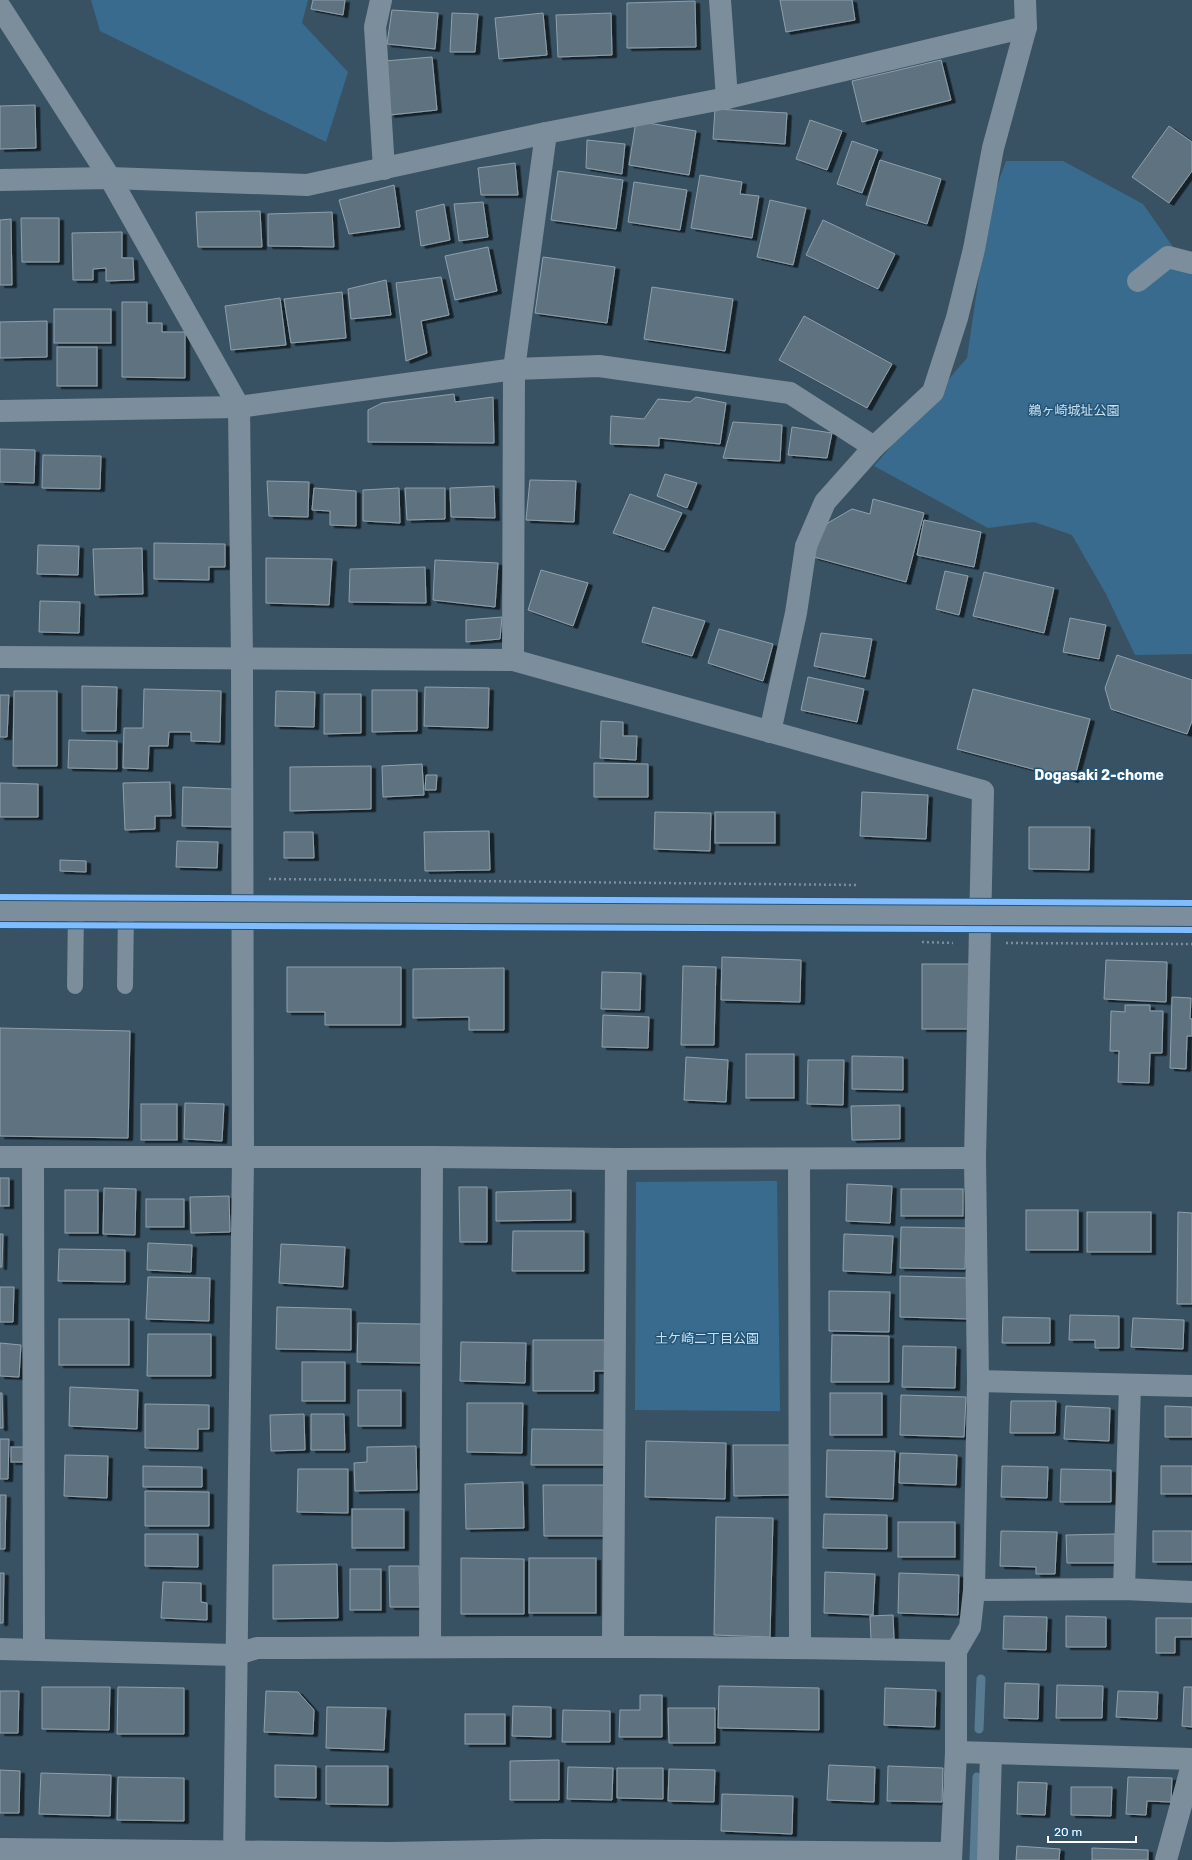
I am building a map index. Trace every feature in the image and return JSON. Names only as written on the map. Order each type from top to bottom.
[{"type":"street","points":[[381,0],[375,27],[384,169]]},
{"type":"street","points":[[720,0],[727,98]]},
{"type":"street","points":[[770,732],[796,613],[806,546],[826,502],[874,447],[933,392],[957,318],[974,249],[993,148],[1026,27],[1025,0]]},
{"type":"street","points":[[0,7],[110,178],[239,407],[242,660],[243,1158],[235,1655],[234,1855]]},
{"type":"street","points":[[0,180],[110,178],[307,185],[546,133],[727,98],[1026,27]]},
{"type":"street","points":[[513,660],[514,369],[546,133]]},
{"type":"street","points":[[1138,281],[1168,257],[1192,263]]},
{"type":"street","points":[[0,411],[239,407],[514,369],[599,366],[790,393],[874,447]]},
{"type":"street","points":[[0,657],[242,660],[513,660],[983,791],[975,1158],[978,1380],[974,1590],[970,1627],[956,1651],[956,1752],[951,1857],[46,1855],[0,1849]]},
{"type":"street","points":[[0,910],[1192,915]]},
{"type":"street","points":[[0,1157],[432,1157],[616,1160],[975,1158]]},
{"type":"street","points":[[430,1647],[432,1157]]},
{"type":"street","points":[[33,1158],[34,1649]]},
{"type":"street","points":[[613,1647],[616,1160]]},
{"type":"street","points":[[799,1160],[800,1647]]},
{"type":"street","points":[[978,1380],[1192,1386]]},
{"type":"street","points":[[1124,1589],[1130,1385]]},
{"type":"street","points":[[974,1590],[1124,1589],[1192,1592]]},
{"type":"street","points":[[0,1649],[235,1655],[257,1648],[430,1647],[800,1647],[956,1651]]},
{"type":"street","points":[[956,1752],[1192,1759]]},
{"type":"street","points":[[988,1860],[991,1753]]},
{"type":"street","points":[[1166,1860],[1192,1765]]},
{"type":"lane","points":[[75,986],[76,910]]},
{"type":"lane","points":[[124,986],[126,910]]},
{"type":"path","points":[[242,879],[862,885]]},
{"type":"green space","points":[[91,0],[308,0],[302,23],[348,72],[326,142],[100,31]]},
{"type":"green space","name":"鵜ヶ崎城址公園","points":[[1006,161],[1063,161],[1143,204],[1192,274],[1192,654],[1135,655],[1106,594],[1072,535],[1034,522],[988,528],[874,466],[967,358],[989,208]]},
{"type":"green space","name":"土ケ崎二丁目公園","points":[[777,1181],[780,1411],[635,1410],[636,1182]]},
{"type":"building","points":[[313,0],[345,0],[343,15],[311,9]]},
{"type":"building","points":[[780,0],[852,0],[855,20],[786,32]]},
{"type":"building","points":[[695,1],[696,47],[627,48],[627,3]]},
{"type":"building","points":[[392,10],[438,13],[435,49],[387,44]]},
{"type":"building","points":[[452,13],[478,14],[475,52],[450,52]]},
{"type":"building","points":[[543,13],[547,55],[499,59],[495,18]]},
{"type":"building","points":[[611,13],[612,55],[558,57],[556,15]]},
{"type":"building","points":[[432,57],[437,110],[390,115],[385,61]]},
{"type":"building","points":[[941,60],[951,100],[862,122],[852,81]]},
{"type":"building","points":[[35,105],[36,148],[0,149],[0,106]]},
{"type":"building","points":[[715,109],[787,113],[785,144],[713,139]]},
{"type":"building","points":[[810,120],[842,131],[827,170],[796,159]]},
{"type":"building","points":[[636,121],[696,131],[689,175],[629,165]]},
{"type":"building","points":[[1169,126],[1192,142],[1192,171],[1169,203],[1132,177]]},
{"type":"building","points":[[587,140],[625,144],[622,174],[586,168]]},
{"type":"building","points":[[852,141],[878,150],[862,193],[837,184]]},
{"type":"building","points":[[880,160],[941,179],[927,224],[866,205]]},
{"type":"building","points":[[515,163],[518,195],[481,195],[478,168]]},
{"type":"building","points":[[558,171],[623,180],[616,229],[551,220]]},
{"type":"building","points":[[700,175],[742,182],[740,194],[759,196],[752,238],[691,228]]},
{"type":"building","points":[[634,182],[687,190],[680,230],[628,222]]},
{"type":"building","points":[[394,185],[400,227],[349,234],[339,200]]},
{"type":"building","points":[[770,200],[806,208],[793,265],[757,257]]},
{"type":"building","points":[[483,202],[488,237],[459,241],[454,204]]},
{"type":"building","points":[[444,204],[450,240],[421,246],[416,211]]},
{"type":"building","points":[[260,211],[262,247],[198,247],[196,212]]},
{"type":"building","points":[[332,212],[334,247],[268,246],[268,214]]},
{"type":"building","points":[[21,218],[59,218],[59,262],[22,262]]},
{"type":"building","points":[[11,219],[12,285],[0,285],[0,220]]},
{"type":"building","points":[[823,220],[895,254],[878,289],[806,255]]},
{"type":"building","points":[[122,232],[122,258],[133,258],[134,280],[106,281],[106,268],[93,269],[93,280],[73,280],[72,233]]},
{"type":"building","points":[[488,247],[497,291],[455,300],[445,256]]},
{"type":"building","points":[[543,257],[615,267],[607,323],[535,313]]},
{"type":"building","points":[[441,277],[449,315],[421,321],[427,353],[406,361],[396,283]]},
{"type":"building","points":[[386,280],[391,315],[351,319],[348,289]]},
{"type":"building","points":[[652,287],[733,299],[725,351],[644,339]]},
{"type":"building","points":[[342,292],[346,338],[291,343],[284,299]]},
{"type":"building","points":[[280,298],[286,345],[231,350],[225,306]]},
{"type":"building","points":[[122,302],[147,302],[147,323],[162,323],[162,332],[185,332],[185,378],[122,377]]},
{"type":"building","points":[[54,309],[111,309],[111,343],[54,343]]},
{"type":"building","points":[[804,316],[892,364],[867,408],[779,360]]},
{"type":"building","points":[[47,321],[47,357],[0,358],[0,322]]},
{"type":"building","points":[[57,347],[97,347],[97,386],[57,386]]},
{"type":"building","points":[[454,394],[455,402],[493,397],[494,443],[368,442],[368,410],[382,403]]},
{"type":"building","points":[[696,397],[726,403],[720,444],[659,438],[659,446],[610,444],[611,416],[644,419],[658,399],[690,402]]},
{"type":"building","points":[[733,422],[782,425],[780,461],[723,458]]},
{"type":"building","points":[[792,427],[832,433],[827,458],[788,455]]},
{"type":"building","points":[[0,449],[35,450],[34,483],[0,482]]},
{"type":"building","points":[[43,455],[101,456],[100,489],[42,488]]},
{"type":"building","points":[[665,474],[697,483],[687,508],[657,496]]},
{"type":"building","points":[[530,480],[576,481],[574,522],[526,520]]},
{"type":"building","points":[[267,481],[309,482],[308,517],[269,516]]},
{"type":"building","points":[[494,486],[495,518],[451,517],[450,488]]},
{"type":"building","points":[[314,488],[356,491],[356,526],[330,525],[330,511],[312,510]]},
{"type":"building","points":[[399,488],[400,523],[363,521],[363,490]]},
{"type":"building","points":[[405,488],[445,488],[445,519],[407,520]]},
{"type":"building","points":[[630,494],[682,513],[664,550],[613,533]]},
{"type":"building","points":[[873,499],[924,513],[906,582],[814,557],[819,538],[826,524],[852,509],[870,514]]},
{"type":"building","points":[[924,520],[981,532],[974,567],[917,555]]},
{"type":"building","points":[[154,543],[225,544],[225,567],[209,567],[209,580],[154,579]]},
{"type":"building","points":[[38,545],[79,546],[78,575],[37,574]]},
{"type":"building","points":[[142,548],[143,594],[95,595],[93,549]]},
{"type":"building","points":[[266,558],[332,559],[329,605],[266,603]]},
{"type":"building","points":[[435,560],[498,563],[495,607],[433,600]]},
{"type":"building","points":[[425,567],[426,603],[349,602],[350,569]]},
{"type":"building","points":[[541,570],[588,583],[573,626],[528,610]]},
{"type":"building","points":[[945,571],[968,576],[959,615],[936,609]]},
{"type":"building","points":[[984,572],[1054,588],[1044,633],[973,616]]},
{"type":"building","points":[[40,601],[80,602],[79,633],[39,632]]},
{"type":"building","points":[[653,607],[705,621],[692,656],[642,642]]},
{"type":"building","points":[[502,617],[500,639],[466,642],[466,620]]},
{"type":"building","points":[[1070,618],[1106,625],[1099,659],[1063,652]]},
{"type":"building","points":[[719,629],[773,644],[763,681],[708,663]]},
{"type":"building","points":[[821,633],[872,639],[865,677],[814,666]]},
{"type":"building","points":[[1117,655],[1192,680],[1192,721],[1187,734],[1111,709],[1105,688]]},
{"type":"building","points":[[808,677],[864,689],[857,722],[801,710]]},
{"type":"building","points":[[82,686],[117,687],[116,731],[82,731]]},
{"type":"building","points":[[425,687],[489,688],[488,728],[424,726]]},
{"type":"building","points":[[144,689],[221,691],[220,742],[191,741],[191,732],[169,732],[168,746],[149,746],[148,769],[123,768],[124,728],[143,728]]},
{"type":"building","points":[[973,689],[1090,719],[1074,780],[957,749]]},
{"type":"building","points":[[372,690],[417,690],[417,731],[372,732]]},
{"type":"building","points":[[14,691],[57,691],[57,766],[13,766]]},
{"type":"building","points":[[276,691],[315,692],[314,727],[275,726]]},
{"type":"building","points":[[324,694],[361,694],[361,733],[324,734]]},
{"type":"building","points":[[0,695],[9,695],[7,737],[0,737]]},
{"type":"building","points":[[601,721],[623,722],[623,736],[637,736],[636,760],[600,758]]},
{"type":"building","points":[[69,740],[117,741],[117,769],[68,768]]},
{"type":"building","points":[[594,763],[648,764],[648,797],[594,797]]},
{"type":"building","points":[[422,764],[424,795],[383,797],[382,766]]},
{"type":"building","points":[[371,766],[371,809],[290,811],[290,767]]},
{"type":"building","points":[[426,775],[437,775],[436,790],[425,790]]},
{"type":"building","points":[[170,782],[171,816],[155,816],[155,829],[125,830],[123,783]]},
{"type":"building","points":[[0,783],[38,784],[38,817],[0,817]]},
{"type":"building","points":[[183,787],[232,789],[232,827],[182,826]]},
{"type":"building","points":[[862,792],[928,795],[926,839],[860,836]]},
{"type":"building","points":[[655,812],[711,813],[710,851],[654,849]]},
{"type":"building","points":[[715,812],[775,812],[775,843],[715,843]]},
{"type":"building","points":[[1029,827],[1090,827],[1089,870],[1029,869]]},
{"type":"building","points":[[489,831],[490,870],[425,871],[424,832]]},
{"type":"building","points":[[284,832],[313,832],[314,858],[284,858]]},
{"type":"building","points":[[177,841],[218,842],[217,868],[176,867]]},
{"type":"building","points":[[60,860],[86,861],[86,872],[60,871]]},
{"type":"building","points":[[722,957],[801,960],[800,1002],[721,1000]]},
{"type":"building","points":[[1106,960],[1167,962],[1166,1002],[1104,999]]},
{"type":"building","points":[[922,964],[973,964],[973,1029],[922,1029]]},
{"type":"building","points":[[683,966],[716,967],[714,1045],[681,1045]]},
{"type":"building","points":[[287,967],[401,967],[401,1025],[325,1025],[325,1012],[287,1012]]},
{"type":"building","points":[[504,968],[504,1030],[469,1030],[469,1017],[413,1018],[413,969]]},
{"type":"building","points":[[602,972],[641,973],[640,1010],[601,1009]]},
{"type":"building","points":[[1172,997],[1191,998],[1190,1019],[1192,1019],[1192,1036],[1187,1036],[1186,1069],[1170,1068]]},
{"type":"building","points":[[1125,1005],[1150,1005],[1150,1011],[1163,1011],[1162,1053],[1150,1053],[1149,1083],[1118,1082],[1119,1051],[1110,1051],[1111,1011],[1125,1012]]},
{"type":"building","points":[[603,1015],[649,1017],[648,1048],[602,1047]]},
{"type":"building","points":[[0,1028],[130,1031],[128,1138],[0,1136]]},
{"type":"building","points":[[746,1054],[794,1054],[794,1098],[746,1098]]},
{"type":"building","points":[[852,1056],[903,1057],[903,1090],[852,1089]]},
{"type":"building","points":[[686,1057],[728,1060],[726,1102],[684,1100]]},
{"type":"building","points":[[808,1060],[844,1060],[843,1105],[807,1104]]},
{"type":"building","points":[[185,1103],[224,1104],[222,1141],[184,1139]]},
{"type":"building","points":[[141,1104],[177,1104],[177,1140],[141,1140]]},
{"type":"building","points":[[900,1105],[900,1139],[852,1140],[851,1106]]},
{"type":"building","points":[[0,1178],[9,1178],[9,1206],[0,1206]]},
{"type":"building","points":[[847,1184],[892,1186],[890,1223],[846,1221]]},
{"type":"building","points":[[459,1187],[487,1187],[487,1242],[460,1242]]},
{"type":"building","points":[[104,1188],[136,1189],[135,1235],[103,1234]]},
{"type":"building","points":[[901,1189],[963,1189],[963,1216],[901,1216]]},
{"type":"building","points":[[65,1190],[98,1190],[98,1233],[65,1233]]},
{"type":"building","points":[[571,1190],[571,1220],[496,1221],[496,1192]]},
{"type":"building","points":[[229,1196],[230,1232],[191,1233],[190,1197]]},
{"type":"building","points":[[146,1199],[184,1199],[184,1227],[146,1227]]},
{"type":"building","points":[[1026,1210],[1078,1210],[1078,1250],[1026,1250]]},
{"type":"building","points":[[1087,1212],[1151,1212],[1151,1252],[1087,1252]]},
{"type":"building","points":[[1178,1212],[1192,1213],[1192,1304],[1177,1304]]},
{"type":"building","points":[[901,1227],[966,1228],[965,1269],[900,1268]]},
{"type":"building","points":[[513,1231],[584,1231],[584,1271],[512,1271]]},
{"type":"building","points":[[0,1234],[3,1234],[2,1267],[0,1267]]},
{"type":"building","points":[[844,1234],[893,1236],[891,1273],[843,1271]]},
{"type":"building","points":[[148,1243],[192,1245],[191,1272],[147,1270]]},
{"type":"building","points":[[281,1244],[345,1247],[343,1287],[279,1283]]},
{"type":"building","points":[[59,1249],[125,1250],[125,1282],[58,1281]]},
{"type":"building","points":[[900,1276],[969,1278],[969,1319],[900,1317]]},
{"type":"building","points":[[148,1277],[210,1278],[209,1321],[146,1319]]},
{"type":"building","points":[[0,1287],[14,1287],[13,1322],[0,1322]]},
{"type":"building","points":[[829,1291],[890,1292],[889,1332],[829,1331]]},
{"type":"building","points":[[277,1307],[351,1309],[351,1350],[276,1349]]},
{"type":"building","points":[[1070,1315],[1119,1316],[1119,1348],[1095,1348],[1095,1340],[1069,1340]]},
{"type":"building","points":[[1003,1317],[1050,1318],[1050,1343],[1002,1343]]},
{"type":"building","points":[[1133,1318],[1184,1320],[1183,1349],[1131,1347]]},
{"type":"building","points":[[59,1319],[129,1319],[129,1365],[59,1365]]},
{"type":"building","points":[[358,1323],[421,1324],[421,1363],[357,1362]]},
{"type":"building","points":[[148,1334],[211,1334],[211,1376],[147,1376]]},
{"type":"building","points":[[832,1335],[889,1336],[889,1382],[831,1382]]},
{"type":"building","points":[[533,1340],[606,1340],[606,1371],[594,1371],[594,1391],[533,1391]]},
{"type":"building","points":[[461,1342],[526,1343],[525,1383],[460,1381]]},
{"type":"building","points":[[0,1343],[21,1345],[19,1377],[0,1376]]},
{"type":"building","points":[[903,1346],[956,1347],[955,1388],[902,1387]]},
{"type":"building","points":[[302,1362],[345,1362],[345,1401],[302,1401]]},
{"type":"building","points":[[70,1387],[138,1390],[137,1429],[69,1426]]},
{"type":"building","points":[[358,1390],[401,1390],[401,1426],[358,1426]]},
{"type":"building","points":[[0,1393],[2,1393],[3,1428],[0,1428]]},
{"type":"building","points":[[830,1393],[882,1393],[882,1435],[830,1435]]},
{"type":"building","points":[[901,1395],[966,1397],[964,1437],[900,1435]]},
{"type":"building","points":[[1011,1401],[1056,1401],[1055,1433],[1010,1433]]},
{"type":"building","points":[[467,1403],[523,1403],[522,1453],[467,1452]]},
{"type":"building","points":[[145,1404],[209,1405],[209,1429],[198,1429],[198,1449],[145,1448]]},
{"type":"building","points":[[1066,1406],[1110,1408],[1109,1441],[1064,1439]]},
{"type":"building","points":[[1165,1406],[1192,1407],[1192,1437],[1165,1437]]},
{"type":"building","points":[[304,1414],[305,1450],[271,1451],[270,1415]]},
{"type":"building","points":[[311,1414],[344,1414],[345,1450],[311,1450]]},
{"type":"building","points":[[532,1429],[607,1430],[606,1465],[531,1465]]},
{"type":"building","points":[[0,1439],[9,1439],[8,1479],[0,1479]]},
{"type":"building","points":[[646,1441],[726,1443],[725,1499],[645,1497]]},
{"type":"building","points":[[733,1445],[793,1445],[793,1495],[734,1496]]},
{"type":"building","points":[[416,1446],[417,1490],[355,1491],[354,1463],[367,1462],[367,1447]]},
{"type":"building","points":[[11,1447],[24,1447],[24,1462],[11,1462]]},
{"type":"building","points":[[827,1450],[895,1451],[893,1499],[826,1497]]},
{"type":"building","points":[[900,1453],[957,1455],[956,1485],[899,1483]]},
{"type":"building","points":[[65,1455],[108,1456],[107,1498],[64,1496]]},
{"type":"building","points":[[143,1466],[202,1467],[202,1487],[143,1487]]},
{"type":"building","points":[[1002,1466],[1048,1467],[1047,1498],[1001,1497]]},
{"type":"building","points":[[1161,1466],[1192,1466],[1192,1494],[1161,1494]]},
{"type":"building","points":[[298,1469],[348,1469],[348,1513],[297,1512]]},
{"type":"building","points":[[1061,1469],[1111,1470],[1111,1502],[1060,1502]]},
{"type":"building","points":[[523,1482],[524,1528],[466,1529],[465,1484]]},
{"type":"building","points":[[543,1485],[605,1485],[606,1536],[544,1536]]},
{"type":"building","points":[[145,1491],[209,1492],[209,1526],[145,1526]]},
{"type":"building","points":[[0,1495],[6,1495],[5,1549],[0,1549]]},
{"type":"building","points":[[352,1509],[404,1509],[404,1548],[352,1548]]},
{"type":"building","points":[[824,1514],[887,1515],[887,1549],[823,1548]]},
{"type":"building","points":[[716,1517],[773,1518],[770,1637],[714,1635]]},
{"type":"building","points":[[898,1522],[955,1522],[955,1557],[898,1557]]},
{"type":"building","points":[[1001,1531],[1057,1532],[1055,1574],[1036,1574],[1036,1567],[1000,1566]]},
{"type":"building","points":[[1153,1531],[1192,1531],[1192,1562],[1153,1562]]},
{"type":"building","points":[[145,1534],[198,1534],[198,1567],[145,1566]]},
{"type":"building","points":[[1115,1534],[1115,1563],[1067,1563],[1066,1535]]},
{"type":"building","points":[[461,1558],[524,1559],[524,1614],[461,1614]]},
{"type":"building","points":[[529,1558],[596,1558],[596,1613],[529,1613]]},
{"type":"building","points":[[337,1564],[338,1618],[273,1619],[273,1565]]},
{"type":"building","points":[[389,1566],[419,1566],[420,1607],[390,1607]]},
{"type":"building","points":[[350,1569],[381,1569],[381,1610],[350,1610]]},
{"type":"building","points":[[825,1572],[875,1574],[873,1615],[824,1613]]},
{"type":"building","points":[[0,1573],[4,1573],[3,1623],[0,1623]]},
{"type":"building","points":[[899,1573],[959,1575],[958,1615],[898,1613]]},
{"type":"building","points":[[163,1582],[201,1583],[201,1602],[207,1603],[207,1620],[161,1618]]},
{"type":"building","points":[[893,1615],[894,1639],[871,1640],[870,1616]]},
{"type":"building","points":[[1004,1616],[1047,1617],[1046,1650],[1003,1649]]},
{"type":"building","points":[[1066,1616],[1106,1617],[1106,1647],[1066,1647]]},
{"type":"building","points":[[1156,1618],[1192,1618],[1192,1637],[1175,1637],[1175,1653],[1156,1653]]},
{"type":"building","points":[[1005,1683],[1039,1684],[1038,1719],[1004,1718]]},
{"type":"building","points":[[1057,1685],[1103,1686],[1102,1718],[1056,1718]]},
{"type":"building","points":[[719,1686],[819,1688],[819,1730],[718,1728]]},
{"type":"building","points":[[42,1687],[110,1687],[109,1730],[42,1729]]},
{"type":"building","points":[[118,1687],[184,1688],[184,1734],[117,1734]]},
{"type":"building","points":[[1184,1687],[1192,1687],[1192,1727],[1182,1726]]},
{"type":"building","points":[[885,1688],[936,1690],[935,1727],[884,1725]]},
{"type":"building","points":[[0,1691],[19,1691],[18,1733],[0,1733]]},
{"type":"building","points":[[266,1691],[298,1692],[314,1710],[313,1734],[264,1732]]},
{"type":"building","points":[[1118,1691],[1158,1692],[1157,1719],[1116,1717]]},
{"type":"building","points":[[640,1695],[662,1695],[662,1737],[619,1737],[620,1710],[640,1710]]},
{"type":"building","points":[[513,1706],[551,1707],[551,1737],[512,1736]]},
{"type":"building","points":[[327,1707],[386,1708],[384,1750],[326,1748]]},
{"type":"building","points":[[668,1708],[715,1708],[715,1743],[669,1743]]},
{"type":"building","points":[[563,1710],[610,1711],[610,1742],[562,1742]]},
{"type":"building","points":[[465,1714],[505,1714],[505,1744],[465,1744]]},
{"type":"building","points":[[559,1760],[559,1800],[510,1800],[510,1761]]},
{"type":"building","points":[[275,1765],[316,1766],[316,1798],[275,1797]]},
{"type":"building","points":[[829,1765],[875,1767],[874,1802],[827,1800]]},
{"type":"building","points":[[326,1766],[388,1766],[388,1805],[326,1804]]},
{"type":"building","points":[[888,1766],[943,1768],[942,1802],[887,1801]]},
{"type":"building","points":[[568,1767],[613,1768],[612,1800],[567,1799]]},
{"type":"building","points":[[617,1768],[663,1768],[663,1799],[617,1798]]},
{"type":"building","points":[[669,1769],[715,1770],[714,1802],[668,1801]]},
{"type":"building","points":[[0,1770],[20,1771],[19,1813],[0,1813]]},
{"type":"building","points":[[41,1773],[111,1775],[110,1816],[39,1814]]},
{"type":"building","points":[[118,1777],[184,1778],[184,1821],[117,1820]]},
{"type":"building","points":[[1128,1777],[1172,1778],[1171,1802],[1147,1801],[1146,1815],[1126,1814]]},
{"type":"building","points":[[1018,1782],[1047,1783],[1045,1815],[1017,1814]]},
{"type":"building","points":[[1071,1787],[1112,1787],[1111,1816],[1071,1815]]},
{"type":"building","points":[[722,1794],[793,1796],[792,1834],[721,1831]]},
{"type":"building","points":[[1017,1846],[1060,1849],[1059,1860],[1016,1860]]},
{"type":"building","points":[[1092,1848],[1148,1850],[1148,1860],[1092,1860]]},
{"type":"waterway","points":[[979,1729],[981,1679]]},
{"type":"waterway","points":[[974,1860],[977,1777]]},
{"type":"cycle path","points":[[0,897],[1192,903]]},
{"type":"cycle path","points":[[0,925],[1192,930]]},
{"type":"district","name":"Dogasaki 2-chome","points":[[1099,775]]}]
